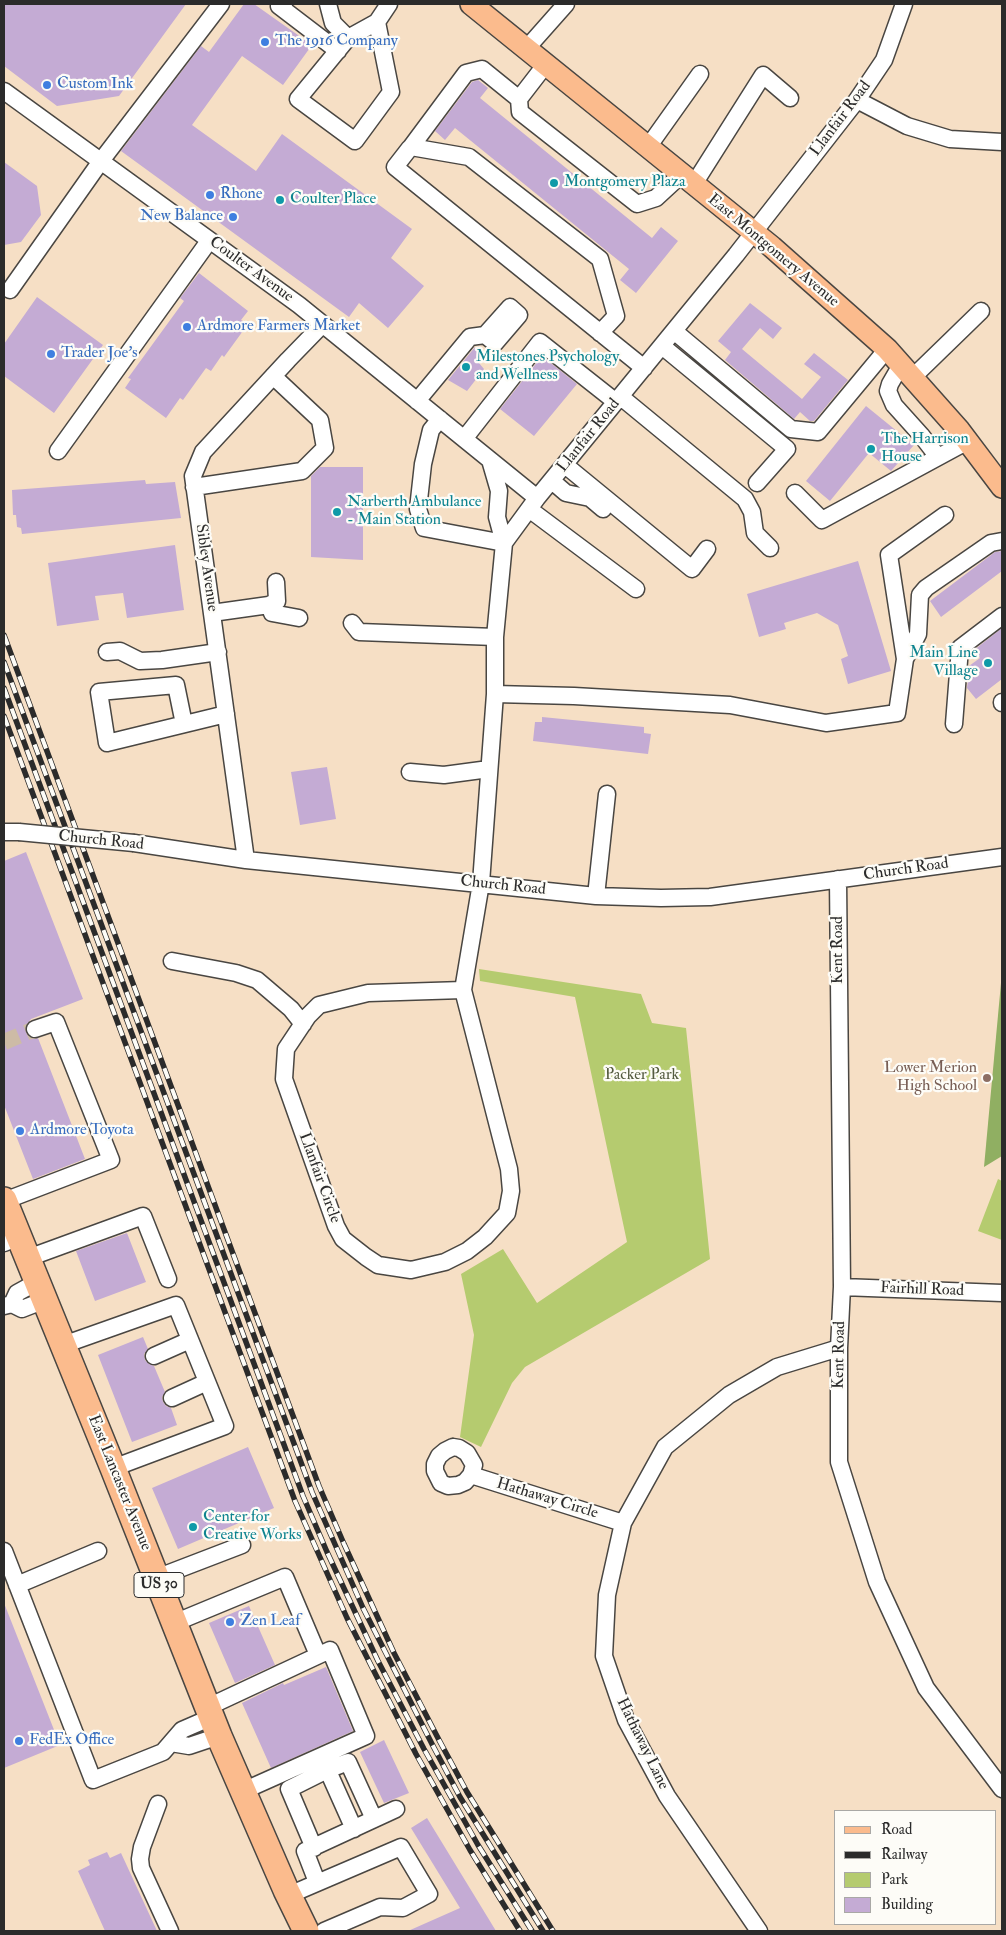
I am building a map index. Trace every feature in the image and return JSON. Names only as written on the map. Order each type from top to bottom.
[{"type":"highway","name":"East Lancaster Avenue","points":[[4,1200],[17,1246],[41,1291],[213,1720],[306,1931]]},
{"type":"main road","name":"East Montgomery Avenue","points":[[471,4],[754,232],[900,364],[968,441],[1002,487]]},
{"type":"street","points":[[10,290],[101,161],[221,4]]},
{"type":"street","points":[[284,4],[279,6],[338,51]]},
{"type":"street","points":[[328,4],[333,22],[348,38]]},
{"type":"street","points":[[377,22],[391,92],[355,140],[298,99],[348,38],[377,22],[389,4]]},
{"type":"street","points":[[527,48],[566,4]]},
{"type":"street","name":"Llanfair Road","points":[[504,543],[533,503],[754,232],[857,100],[884,60],[904,4]]},
{"type":"street","points":[[546,64],[520,99],[520,112],[637,204],[656,198],[688,179],[763,75],[790,98]]},
{"type":"street","points":[[520,99],[482,69],[466,73],[395,167],[644,368]]},
{"type":"street","points":[[648,147],[700,74]]},
{"type":"street","name":"Coulter Avenue","points":[[4,91],[323,324],[490,460],[533,503],[636,589]]},
{"type":"street","points":[[857,100],[907,126],[950,139],[1002,142]]},
{"type":"street","points":[[411,146],[469,157],[600,259],[616,316],[600,333]]},
{"type":"street","points":[[58,451],[209,241]]},
{"type":"street","points":[[674,331],[791,429],[818,432],[900,364],[981,311]]},
{"type":"street","name":"Sibley Avenue","points":[[246,860],[193,476],[203,452],[323,324]]},
{"type":"street","points":[[417,401],[470,337],[484,334]]},
{"type":"street","points":[[464,439],[540,342],[619,399],[745,499],[752,512],[755,533],[770,548]]},
{"type":"street","points":[[662,346],[787,449],[757,482]]},
{"type":"street","points":[[900,364],[888,391],[894,405],[938,457]]},
{"type":"street","points":[[194,487],[302,471],[326,448],[320,420],[273,376]]},
{"type":"street","points":[[440,419],[431,430],[423,464],[418,509],[424,528],[504,543]]},
{"type":"street","points":[[795,493],[822,520],[968,441]]},
{"type":"street","points":[[481,883],[495,694],[494,637],[504,543],[497,517],[499,491],[490,460]]},
{"type":"street","points":[[565,465],[692,569],[707,549]]},
{"type":"street","points":[[552,481],[566,493],[590,498],[658,554]]},
{"type":"street","points":[[495,694],[574,696],[730,705],[826,723],[897,713],[905,659],[889,555],[945,515]]},
{"type":"street","points":[[905,659],[918,634],[920,595],[926,588],[991,543],[1002,542]]},
{"type":"street","points":[[212,613],[269,605],[277,601],[276,582]]},
{"type":"street","points":[[269,605],[272,613],[298,618]]},
{"type":"street","points":[[954,724],[960,648],[1002,616]]},
{"type":"street","points":[[352,624],[359,632],[494,637]]},
{"type":"street","points":[[107,652],[120,651],[140,661],[162,660],[218,652]]},
{"type":"street","points":[[184,724],[176,685],[99,692],[106,743],[226,714]]},
{"type":"street","points":[[410,772],[444,775],[489,769]]},
{"type":"street","points":[[596,896],[607,794]]},
{"type":"street","name":"Church Road","points":[[12,832],[134,843],[246,860],[596,896],[661,898],[710,896],[1002,857]]},
{"type":"street","name":"Kent Road","points":[[838,880],[842,1287],[839,1348],[839,1462],[877,1582],[926,1688],[1002,1789]]},
{"type":"street","name":"Llanfair Circle","points":[[463,990],[368,993],[319,1005],[286,1049],[284,1079],[336,1226],[344,1239],[366,1258],[378,1265],[411,1270],[445,1262],[467,1251],[485,1237],[507,1213],[511,1191],[508,1169],[463,990],[481,883]]},
{"type":"street","points":[[172,961],[236,973],[257,980],[291,1009],[303,1024]]},
{"type":"street","points":[[4,1200],[111,1160],[56,1022],[35,1029]]},
{"type":"street","points":[[17,1246],[142,1216],[168,1279]]},
{"type":"street","name":"Fairhill Road","points":[[842,1287],[1002,1293]]},
{"type":"street","points":[[8,1305],[16,1292],[41,1291]]},
{"type":"street","points":[[63,1345],[176,1305],[224,1426],[113,1468]]},
{"type":"street","points":[[154,1356],[190,1340]]},
{"type":"street","name":"Hathaway Lane","points":[[759,1931],[667,1796],[626,1720],[604,1656],[607,1595],[623,1523],[666,1447],[722,1401],[777,1367],[839,1348]]},
{"type":"street","points":[[172,1398],[207,1382]]},
{"type":"street","name":"Hathaway Circle","points":[[471,1475],[623,1523]]},
{"type":"street","points":[[156,1578],[242,1545]]},
{"type":"street","points":[[4,1551],[93,1780],[163,1752],[182,1730],[213,1720],[318,1655],[330,1650],[366,1736],[324,1763],[289,1789],[314,1848]]},
{"type":"street","points":[[17,1585],[98,1551]]},
{"type":"street","points":[[174,1622],[285,1577],[318,1655]]},
{"type":"street","points":[[243,1791],[324,1763],[348,1762],[374,1819]]},
{"type":"street","points":[[324,1763],[354,1829]]},
{"type":"street","points":[[158,1804],[140,1859],[141,1868],[170,1931]]},
{"type":"street","points":[[317,1882],[306,1851],[396,1809]]},
{"type":"street","points":[[289,1894],[401,1847],[429,1894],[402,1908],[380,1907],[324,1931]]},
{"type":"green space","name":"Packer Park","points":[[479,969],[641,994],[652,1023],[686,1028],[710,1259],[525,1367],[512,1383],[481,1447],[460,1437],[474,1335],[461,1274],[503,1249],[537,1303],[627,1242],[575,997],[480,981]]},
{"type":"green space","points":[[1002,972],[1002,1156],[984,1167]]},
{"type":"green space","points":[[998,1179],[1002,1181],[1002,1240],[978,1231]]},
{"type":"building","points":[[4,4],[186,4],[119,96],[57,106],[4,66]]},
{"type":"building","name":"Coulter Place","points":[[244,4],[254,4],[312,45],[283,85],[242,56],[192,125],[256,171],[282,134],[412,229],[391,258],[424,286],[388,328],[359,303],[349,317],[121,151],[201,46],[209,52]]},
{"type":"building","name":"Montgomery Plaza","points":[[478,80],[488,88],[480,98],[652,238],[661,227],[678,241],[636,293],[620,280],[629,269],[455,128],[445,140],[435,131],[472,82]]},
{"type":"building","points":[[4,162],[37,186],[41,215],[21,242],[4,245]]},
{"type":"building","points":[[199,273],[248,311],[241,320],[248,324],[224,357],[222,355],[211,371],[206,368],[183,400],[180,398],[166,418],[125,388],[131,379],[128,378],[184,301],[180,298]]},
{"type":"building","name":"Trader Joe's","points":[[37,297],[103,345],[54,413],[4,376],[4,344]]},
{"type":"building","points":[[750,303],[782,328],[773,339],[760,328],[742,349],[802,399],[821,377],[804,364],[814,353],[848,380],[814,421],[810,421],[800,412],[794,419],[725,360],[731,352],[718,341]]},
{"type":"building","name":"Milestones Psychology and Wellness","points":[[475,347],[485,354],[479,363],[484,369],[467,391],[448,380]]},
{"type":"building","points":[[542,356],[577,384],[534,436],[500,409]]},
{"type":"building","name":"The Harrison House","points":[[866,406],[914,445],[891,471],[869,453],[830,501],[806,481]]},
{"type":"building","name":"Narberth Ambulance - Main Station","points":[[320,467],[363,467],[363,560],[311,557],[311,476]]},
{"type":"building","points":[[145,480],[146,484],[175,482],[181,518],[22,534],[21,528],[17,527],[16,515],[13,515],[12,490]]},
{"type":"building","points":[[175,545],[184,610],[127,618],[123,593],[95,596],[99,620],[57,626],[48,563]]},
{"type":"building","points":[[1002,551],[1002,571],[941,617],[930,601],[995,552]]},
{"type":"building","points":[[858,561],[891,671],[848,684],[841,659],[848,656],[838,625],[817,613],[784,623],[786,629],[759,637],[747,594]]},
{"type":"building","name":"Main Line Village","points":[[1002,628],[1002,679],[976,699],[967,688],[968,680],[972,676],[968,671],[969,666],[980,658],[974,650]]},
{"type":"building","points":[[542,717],[644,727],[644,733],[651,734],[648,754],[533,741],[535,722],[542,722]]},
{"type":"building","points":[[327,767],[336,819],[300,825],[291,772]]},
{"type":"building","points":[[26,852],[83,999],[31,1019],[25,1027],[28,1036],[33,1039],[38,1038],[85,1159],[33,1179],[4,1105],[4,861]]},
{"type":"building","points":[[127,1233],[146,1282],[95,1301],[76,1251]]},
{"type":"building","points":[[143,1337],[148,1349],[144,1354],[145,1360],[154,1366],[165,1392],[162,1397],[163,1402],[171,1408],[177,1425],[132,1442],[98,1355]]},
{"type":"building","points":[[248,1447],[274,1508],[178,1549],[152,1488]]},
{"type":"building","points":[[4,1603],[60,1745],[4,1768]]},
{"type":"building","points":[[249,1606],[275,1665],[235,1683],[209,1623]]},
{"type":"building","points":[[326,1667],[353,1731],[271,1768],[242,1703],[283,1683],[284,1685]]},
{"type":"building","points":[[384,1740],[409,1793],[384,1803],[360,1752]]},
{"type":"building","points":[[427,1818],[496,1931],[408,1931],[460,1908],[411,1828]]},
{"type":"building","points":[[107,1852],[110,1858],[121,1853],[157,1931],[105,1931],[78,1871],[90,1865],[88,1860]]},
{"type":"tunnel","points":[[4,1042],[35,1029]]},
{"type":"railway","points":[[4,635],[319,1486],[394,1653],[439,1740],[467,1792],[553,1931]]},
{"type":"railway","points":[[4,662],[312,1492],[363,1608],[432,1744],[460,1797],[543,1931]]},
{"type":"railway","points":[[4,688],[303,1496],[378,1661],[424,1749],[478,1845],[532,1931]]},
{"type":"railway","points":[[4,716],[295,1501],[347,1618],[416,1754],[470,1850],[520,1931]]},
{"type":"place","name":"The 1916 Company","points":[[265,42]]},
{"type":"place","name":"Custom Ink","points":[[47,85]]},
{"type":"place","name":"Montgomery Plaza","points":[[554,183]]},
{"type":"place","name":"Rhone","points":[[210,195]]},
{"type":"place","name":"Coulter Place","points":[[280,200]]},
{"type":"place","name":"New Balance","points":[[233,217]]},
{"type":"place","name":"Ardmore Farmers Market","points":[[187,327]]},
{"type":"place","name":"Trader Joe's","points":[[51,354]]},
{"type":"place","name":"Milestones Psychology and Wellness","points":[[466,367]]},
{"type":"place","name":"The Harrison House","points":[[871,449]]},
{"type":"place","name":"Narberth Ambulance - Main Station","points":[[337,512]]},
{"type":"place","name":"Main Line Village","points":[[988,663]]},
{"type":"place","name":"Lower Merion High School","points":[[987,1078]]},
{"type":"place","name":"Ardmore Toyota","points":[[20,1131]]},
{"type":"place","name":"Center for Creative Works","points":[[193,1527]]},
{"type":"place","name":"Zen Leaf","points":[[230,1622]]},
{"type":"place","name":"FedEx Office","points":[[19,1741]]}]
